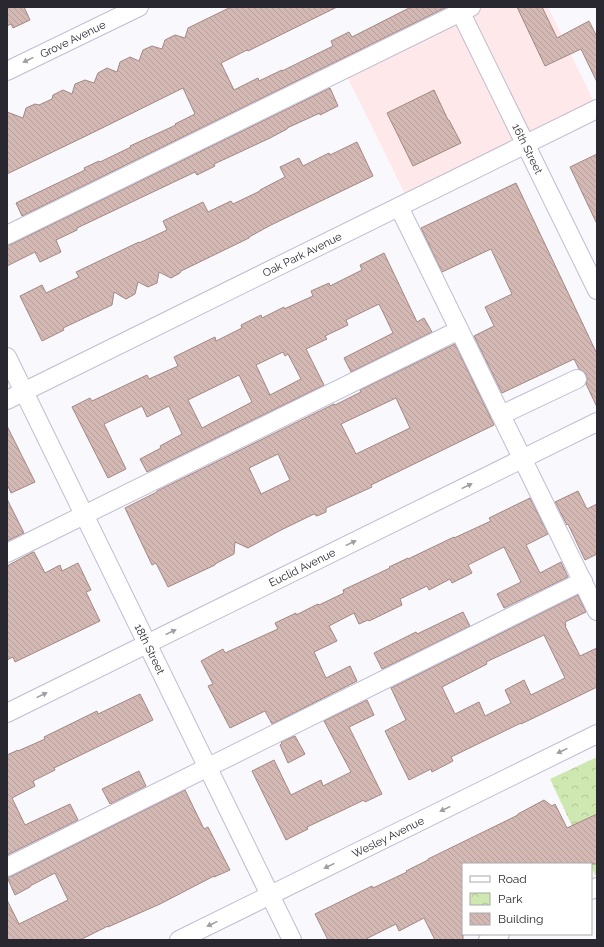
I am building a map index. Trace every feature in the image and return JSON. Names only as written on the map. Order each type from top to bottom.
[{"type":"street","name":"Grove Avenue","points":[[7,71],[139,7]]},
{"type":"street","name":"16th Street","points":[[463,9],[526,144],[592,267],[597,290]]},
{"type":"street","points":[[7,235],[463,9]]},
{"type":"street","name":"Oak Park Avenue","points":[[7,400],[597,109]]},
{"type":"street","points":[[399,207],[597,611]]},
{"type":"street","points":[[7,553],[459,330]]},
{"type":"street","name":"18th Street","points":[[7,357],[292,940]]},
{"type":"street","points":[[501,415],[577,379]]},
{"type":"street","name":"Euclid Avenue","points":[[7,712],[597,422]]},
{"type":"street","points":[[7,866],[583,581]]},
{"type":"street","name":"Wesley Avenue","points":[[178,940],[597,734]]},
{"type":"street","points":[[488,940],[498,935]]},
{"type":"shaded area","points":[[455,7],[548,7],[596,106],[407,198],[342,66]]},
{"type":"green space","points":[[597,757],[597,875],[595,875],[592,868],[592,863],[590,863],[550,779]]},
{"type":"building","points":[[7,7],[24,7],[30,20],[13,28],[11,24],[7,26]]},
{"type":"building","points":[[231,7],[337,7],[221,63],[234,90],[258,78],[259,81],[282,71],[333,46],[331,41],[349,32],[352,37],[411,7],[447,7],[22,216],[16,203],[85,170],[84,168],[99,161],[100,162],[131,147],[130,146],[176,125],[175,124],[195,114],[183,88],[7,174],[7,112],[23,118],[26,108],[35,104],[39,105],[52,99],[53,95],[63,90],[72,94],[75,84],[85,80],[94,83],[98,73],[107,68],[117,72],[120,62],[130,57],[139,61],[143,50],[152,46],[162,49],[165,40],[175,35],[185,38],[188,28]]},
{"type":"building","points":[[517,7],[542,7],[557,38],[589,21],[597,37],[597,82],[581,49],[545,66]]},
{"type":"building","points":[[330,88],[338,106],[287,128],[270,138],[214,164],[215,166],[197,175],[195,172],[77,228],[77,230],[56,240],[61,252],[40,262],[35,252],[7,266],[7,245],[12,244]]},
{"type":"building","points":[[434,90],[461,143],[413,166],[387,113]]},
{"type":"building","points":[[357,142],[373,176],[271,225],[249,238],[181,271],[171,278],[159,272],[157,283],[148,287],[138,282],[135,294],[126,299],[114,292],[112,305],[63,328],[64,330],[42,341],[20,296],[42,285],[46,293],[79,277],[76,272],[167,230],[163,221],[203,202],[208,212],[231,201],[233,204],[260,191],[285,177],[280,167],[299,158],[303,166],[329,153],[330,155]]},
{"type":"building","points":[[597,154],[597,224],[570,167]]},
{"type":"building","points":[[516,183],[597,354],[597,407],[586,384],[586,374],[579,369],[574,359],[502,393],[474,336],[494,326],[485,307],[512,294],[491,249],[442,272],[421,228]]},
{"type":"building","points":[[384,253],[417,322],[424,318],[432,332],[351,372],[344,358],[393,333],[379,304],[346,320],[348,325],[325,336],[327,339],[306,349],[324,385],[147,472],[140,459],[161,448],[160,446],[182,434],[169,406],[147,417],[142,406],[104,424],[126,469],[108,478],[72,407],[90,398],[92,401],[147,375],[149,379],[178,366],[174,357],[215,337],[216,341],[242,328],[241,325],[261,315],[262,318],[284,307],[284,309],[313,296],[311,291],[329,283],[330,286],[362,270],[360,265]],"holes":[[[283,352],[285,356],[288,354],[301,379],[270,395],[256,365]],[[239,375],[252,402],[202,428],[188,400]]]},
{"type":"building","points":[[455,344],[494,425],[371,485],[372,487],[326,508],[326,512],[317,516],[314,514],[248,548],[235,542],[234,554],[215,565],[168,587],[156,563],[152,565],[125,508],[361,392],[360,390]],"holes":[[[396,398],[410,428],[356,454],[341,424]],[[278,454],[290,480],[261,494],[249,468]]]},
{"type":"building","points":[[7,426],[35,482],[11,493],[7,484]]},
{"type":"building","points":[[578,491],[587,509],[597,504],[597,554],[585,560],[568,524],[567,525],[555,502]]},
{"type":"building","points":[[530,498],[548,534],[526,545],[540,573],[561,562],[568,577],[504,608],[497,594],[521,582],[504,547],[468,565],[472,573],[452,583],[450,579],[429,590],[427,586],[400,599],[402,605],[369,621],[368,620],[359,624],[354,613],[329,626],[337,641],[314,652],[326,678],[350,666],[357,681],[272,724],[265,711],[230,728],[208,686],[213,684],[201,661],[223,649],[225,653],[278,629],[275,623],[318,604],[319,605],[344,593],[343,590],[390,568],[389,567],[491,521],[489,518]]},
{"type":"building","points":[[7,499],[24,533],[7,541]]},
{"type":"building","points":[[33,552],[45,573],[60,565],[62,571],[78,563],[91,590],[86,592],[100,621],[15,662],[13,657],[7,660],[7,566]]},
{"type":"building","points":[[578,595],[586,612],[565,622],[565,626],[580,656],[597,648],[597,687],[451,757],[453,761],[432,772],[431,769],[409,780],[385,731],[406,720],[391,688]],"holes":[[[544,635],[565,678],[531,695],[524,680],[505,690],[511,703],[485,716],[479,702],[455,714],[442,687],[487,664],[486,662]]]},
{"type":"building","points":[[463,612],[470,626],[382,669],[374,653],[416,632],[417,634]]},
{"type":"building","points":[[140,694],[153,720],[54,768],[55,770],[33,781],[35,786],[12,798],[25,825],[70,804],[78,820],[7,855],[7,755],[45,739],[44,737],[97,711],[98,714]]},
{"type":"building","points":[[367,700],[374,715],[349,727],[382,794],[365,802],[364,800],[307,827],[308,829],[286,840],[252,771],[274,760],[291,795],[321,780],[323,786],[351,772],[324,721]]},
{"type":"building","points":[[295,736],[305,754],[288,763],[280,745],[282,743],[281,742]]},
{"type":"building","points":[[139,771],[146,786],[110,804],[102,789]]},
{"type":"building","points":[[185,790],[204,829],[208,827],[230,870],[214,876],[160,904],[108,926],[80,940],[7,940],[7,900],[19,924],[68,900],[55,873],[15,895],[7,877],[12,876]]},
{"type":"building","points":[[544,800],[552,806],[555,804],[567,828],[597,814],[597,864],[462,863],[463,940],[435,940],[424,918],[399,931],[396,924],[364,940],[328,940],[315,914],[372,886],[373,888],[407,872],[406,871],[428,859]]}]
